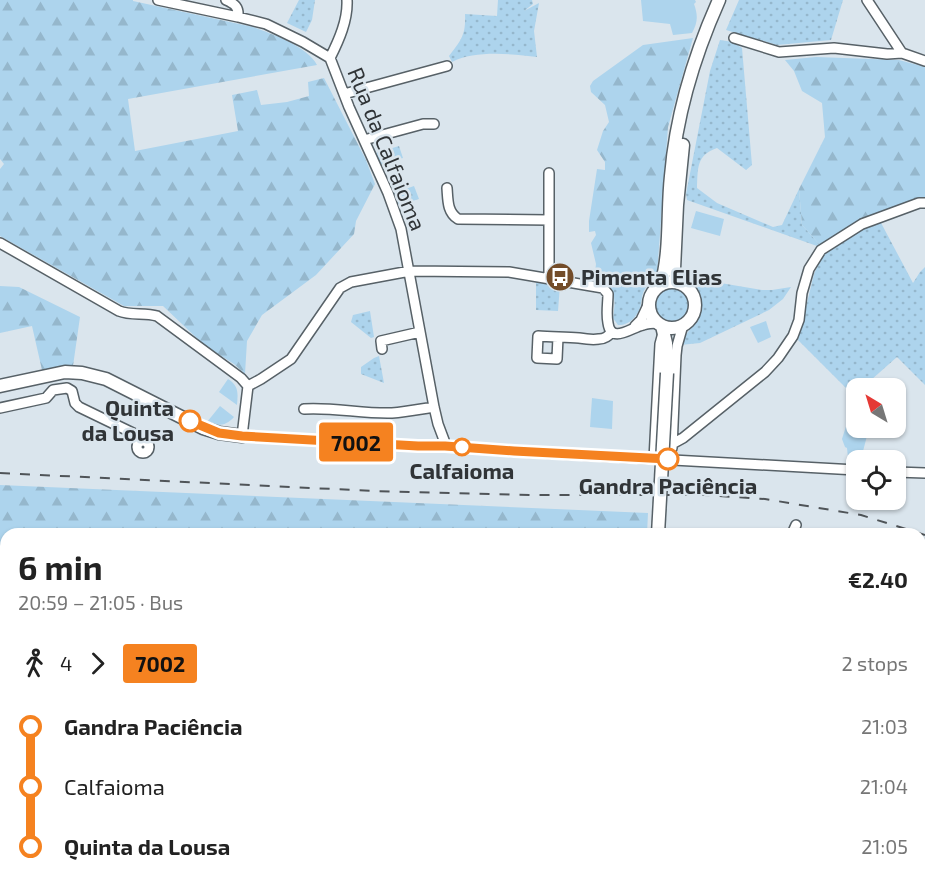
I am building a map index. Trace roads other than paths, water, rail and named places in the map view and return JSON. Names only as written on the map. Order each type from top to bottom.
[{"type":"main road","points":[[661,285],[666,268],[671,176],[682,108],[699,49],[719,0]]},
{"type":"main road","points":[[678,284],[674,269],[677,205],[685,131],[703,61],[728,0]]},
{"type":"main road","points":[[658,528],[668,369],[673,341],[681,326],[692,316],[695,303],[690,291],[678,284],[670,283],[661,285],[654,291],[649,303],[652,317],[661,327],[668,369]]},
{"type":"main road","points":[[661,327],[681,326]]},
{"type":"main road","points":[[0,386],[65,372],[94,376],[106,379],[203,428],[242,436]]},
{"type":"street","name":"Rua da Calfaioma","points":[[158,0],[266,24],[330,58],[397,217],[410,271],[434,406],[444,440],[440,445]]},
{"type":"street","points":[[226,0],[237,7],[238,17]]},
{"type":"street","points":[[330,58],[345,22],[347,0]]},
{"type":"street","points":[[867,0],[902,53]]},
{"type":"street","points":[[734,38],[779,52],[834,48],[887,54],[902,53],[925,61]]},
{"type":"street","points":[[344,94],[447,66]]},
{"type":"street","points":[[364,140],[423,124],[434,124]]},
{"type":"street","points":[[549,172],[549,279]]},
{"type":"street","points":[[447,188],[448,207],[453,216],[458,219],[549,220]]},
{"type":"street","points":[[672,444],[683,438],[765,372],[778,358],[793,336],[799,320],[802,292],[809,269],[821,250],[862,224],[919,203],[925,203]]},
{"type":"street","points":[[0,243],[122,312],[157,316],[241,378],[248,386],[242,436],[418,446],[440,445],[846,469]]},
{"type":"street","points":[[248,386],[291,359],[332,298],[340,288],[351,282],[410,271],[509,272],[603,288],[608,294],[608,325],[612,332],[624,333],[644,324],[661,327],[654,459]]},
{"type":"street","points":[[633,328],[641,320],[649,303]]},
{"type":"street","points":[[671,459],[676,355],[681,326]]},
{"type":"street","points":[[382,349],[381,341],[420,332]]},
{"type":"street","points":[[558,337],[599,339],[612,332]]},
{"type":"street","points":[[0,408],[46,398],[53,390],[66,387],[72,391],[75,403],[79,407],[139,436],[142,441]]},
{"type":"street","points":[[304,409],[393,413],[434,406]]},
{"type":"street","points":[[906,472],[925,473]]},
{"type":"railway","points":[[0,473],[374,491],[533,495],[704,495],[765,499],[861,515],[903,528]]},
{"type":"place","name":"Pimenta Elias","points":[[560,277]]},
{"type":"place","name":"Quinta da Lousa","points":[[190,421]]},
{"type":"place","name":"Calfaioma","points":[[462,447]]},
{"type":"place","name":"Gandra Paciência","points":[[668,459]]}]
